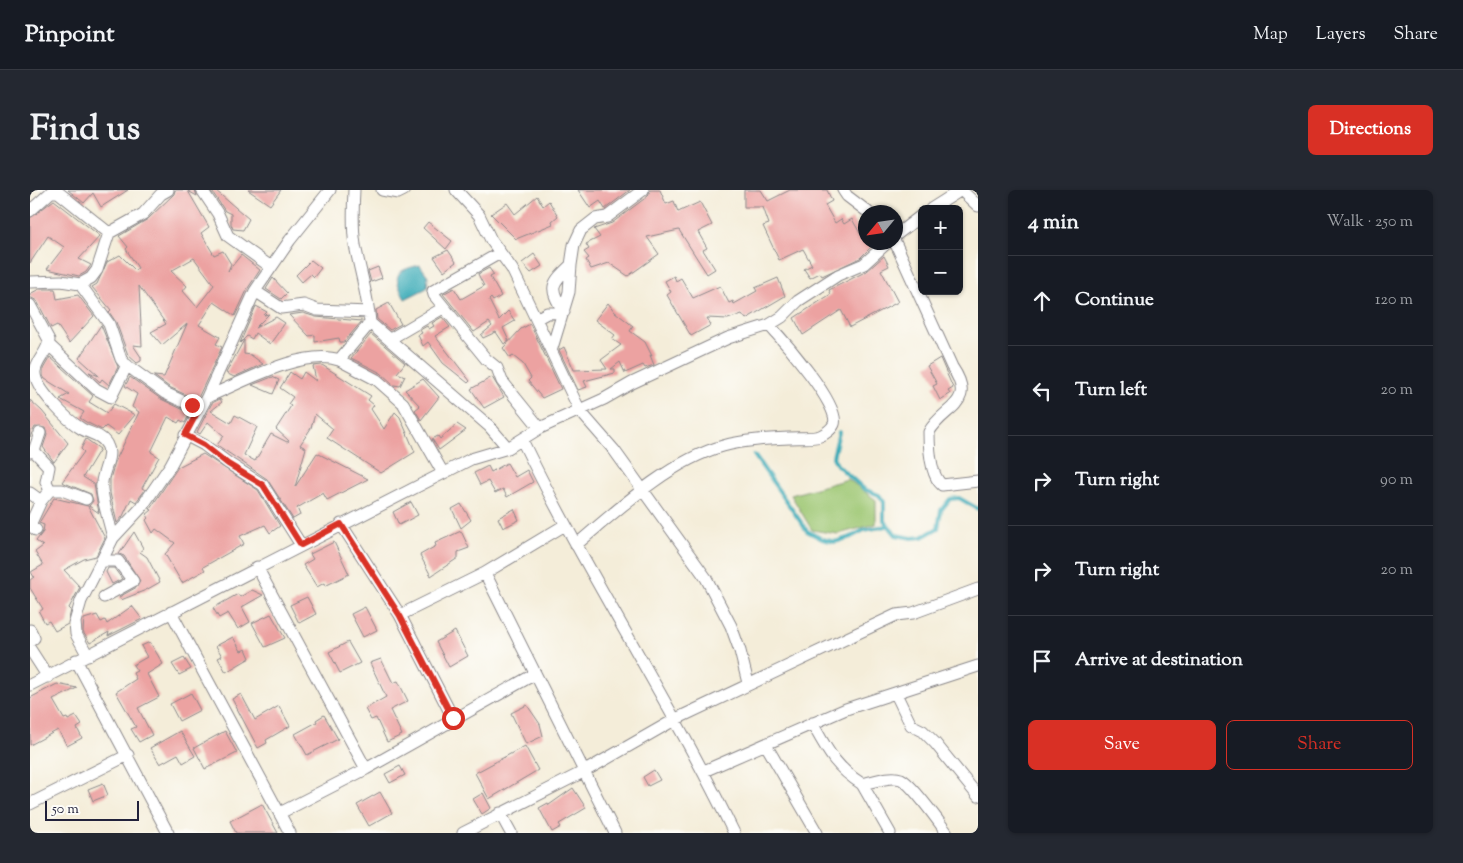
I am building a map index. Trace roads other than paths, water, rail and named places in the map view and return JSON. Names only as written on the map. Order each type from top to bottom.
[{"type":"street","points":[[30,282],[61,281],[80,284],[94,274],[109,233],[144,214],[161,194],[168,190]]},
{"type":"street","points":[[202,190],[218,214],[228,236],[271,267]]},
{"type":"street","points":[[88,656],[76,634],[74,622],[81,601],[101,561],[113,538],[125,527],[149,497],[170,466],[207,397],[255,291],[290,240],[330,190]]},
{"type":"street","points":[[354,190],[355,245],[366,286],[369,317],[390,339],[489,426],[508,448]]},
{"type":"street","points":[[382,190],[398,193],[404,190]]},
{"type":"street","points":[[456,190],[479,215],[500,253],[512,269],[552,348],[572,398],[580,411],[614,450],[706,578],[731,626],[748,683]]},
{"type":"street","points":[[564,312],[556,300],[554,286],[556,277],[571,265],[574,245],[580,230],[595,220],[607,217],[643,190]]},
{"type":"street","points":[[843,190],[847,196],[859,205]]},
{"type":"street","points":[[937,205],[961,190],[978,206]]},
{"type":"street","points":[[30,210],[51,192],[58,192],[109,233]]},
{"type":"street","points":[[903,230],[918,218]]},
{"type":"street","points":[[30,685],[443,473],[472,459],[508,448],[540,428],[580,411],[632,383],[728,338],[769,325],[782,317],[798,301],[838,275],[864,264],[879,250]]},
{"type":"street","points":[[899,250],[952,367],[966,380],[970,390],[969,398],[959,408],[937,422],[929,432],[929,446],[936,478],[942,485],[978,481]]},
{"type":"street","points":[[500,253],[433,291],[443,308],[486,359],[498,368],[502,381],[540,428]]},
{"type":"street","points":[[80,284],[109,324],[121,359],[165,393],[199,409]]},
{"type":"street","points":[[255,291],[281,308],[304,305],[317,310],[369,317]]},
{"type":"street","points":[[30,305],[49,340],[49,345],[96,389],[111,397],[127,365]]},
{"type":"street","points":[[390,339],[443,308]]},
{"type":"street","points":[[536,319],[547,313],[564,312]]},
{"type":"street","points":[[552,348],[564,312]]},
{"type":"street","points":[[339,360],[369,317]]},
{"type":"street","points":[[576,545],[643,490],[703,453],[724,445],[759,440],[820,436],[834,425],[836,416],[826,399],[804,366],[769,325]]},
{"type":"street","points":[[49,345],[38,359],[35,373],[37,382],[49,399],[71,420],[82,429],[94,433],[106,443],[109,449],[102,484],[113,538]]},
{"type":"street","points":[[207,397],[297,360],[331,357],[377,380],[403,403],[443,473]]},
{"type":"street","points":[[40,433],[32,452],[49,467],[46,482],[50,490]]},
{"type":"street","points":[[185,435],[204,445],[228,464],[263,485],[301,545]]},
{"type":"street","points":[[522,440],[576,545],[676,719],[734,833]]},
{"type":"street","points":[[50,490],[62,490],[86,500]]},
{"type":"street","points":[[36,530],[30,525],[41,501],[50,490]]},
{"type":"street","points":[[30,493],[41,501]]},
{"type":"street","points":[[341,524],[400,616],[453,718]]},
{"type":"street","points":[[400,616],[485,573],[565,525]]},
{"type":"street","points":[[101,561],[118,561],[134,580],[104,597]]},
{"type":"street","points":[[257,568],[366,769]]},
{"type":"street","points":[[485,573],[616,833]]},
{"type":"street","points":[[463,833],[586,771],[676,719],[748,683],[896,616],[913,612],[978,589]]},
{"type":"street","points":[[171,612],[290,833]]},
{"type":"street","points":[[30,630],[34,638],[30,641]]},
{"type":"street","points":[[30,650],[48,677]]},
{"type":"street","points":[[76,660],[168,833]]},
{"type":"street","points":[[704,771],[846,709],[978,666]]},
{"type":"street","points":[[280,813],[366,769],[453,718],[535,674]]},
{"type":"street","points":[[896,694],[911,724],[923,731],[935,743],[978,796]]},
{"type":"street","points":[[812,723],[831,756],[844,773],[862,784],[890,833]]},
{"type":"street","points":[[766,745],[817,833]]},
{"type":"street","points":[[30,804],[128,755]]},
{"type":"street","points":[[862,784],[893,778],[902,779],[931,809],[947,833]]},
{"type":"street","points":[[500,813],[511,833]]},
{"type":"water","points":[[420,265],[428,276],[427,288],[405,299],[398,285],[398,276],[400,272]]},
{"type":"waterway","points":[[839,432],[833,457],[837,465],[864,489],[879,495],[884,502],[884,520],[896,535],[912,538],[922,537],[938,528],[941,510],[950,499],[959,498],[978,509]]},
{"type":"waterway","points":[[754,455],[807,531],[822,539],[835,542],[864,530],[887,526]]}]
